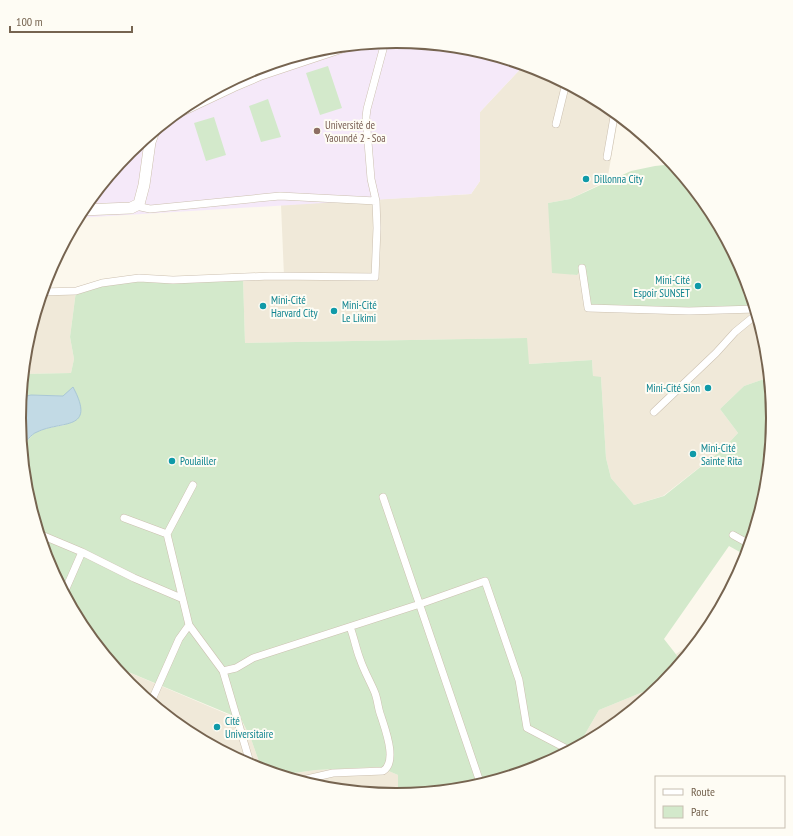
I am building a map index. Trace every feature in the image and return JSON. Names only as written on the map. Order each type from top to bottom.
[{"type":"street","points":[[49,292],[76,291],[102,283],[139,278],[173,280],[270,276],[375,277],[378,228],[376,201],[371,179],[366,117],[382,48]]},
{"type":"street","points":[[257,75],[308,58]]},
{"type":"street","points":[[556,124],[565,88]]},
{"type":"street","points":[[607,157],[614,118]]},
{"type":"street","points":[[90,210],[131,208],[139,204],[144,185],[151,140]]},
{"type":"street","points":[[136,206],[150,209],[280,196],[376,201]]},
{"type":"street","points":[[582,268],[588,308],[689,311],[750,309]]},
{"type":"street","points":[[654,412],[716,353],[735,332],[753,318]]},
{"type":"street","points":[[193,485],[167,534],[181,598],[189,625],[223,671],[248,757]]},
{"type":"street","points":[[382,497],[479,779]]},
{"type":"street","points":[[124,518],[167,534]]},
{"type":"street","points":[[733,535],[746,541]]},
{"type":"street","points":[[46,537],[181,598]]},
{"type":"street","points":[[67,587],[82,552]]},
{"type":"street","points":[[223,671],[236,668],[254,658],[420,604],[484,581],[505,643],[513,659],[519,680],[527,728],[565,748]]},
{"type":"street","points":[[153,698],[179,639],[189,625]]},
{"type":"street","points":[[311,778],[333,773],[384,771],[388,765],[390,750],[385,727],[378,702],[360,659],[350,627]]},
{"type":"shaded area","name":"Université de Yaoundé 2 - Soa","points":[[372,48],[421,48],[445,51],[492,60],[520,69],[480,112],[480,181],[471,194],[85,218],[118,174],[152,139],[171,124],[211,97],[277,67],[324,55]]},
{"type":"shaded area","points":[[520,69],[582,97],[618,121],[607,181],[570,199],[548,203],[565,273],[576,275],[582,268],[749,306],[760,346],[765,379],[744,386],[720,409],[738,433],[723,449],[663,496],[634,505],[611,478],[606,458],[601,377],[593,377],[592,360],[528,364],[526,338],[245,343],[243,277],[284,276],[281,205],[471,194],[480,181],[480,112]]},
{"type":"shaded area","points":[[76,291],[70,337],[74,359],[71,373],[29,374],[33,346],[49,292]]},
{"type":"shaded area","points":[[690,644],[679,658],[676,654]]},
{"type":"shaded area","points":[[127,672],[241,720],[251,739],[259,762],[211,739],[191,726],[152,697]]},
{"type":"shaded area","points":[[643,692],[645,693],[622,712],[582,739],[599,710]]},
{"type":"shaded area","points":[[379,767],[398,775],[398,788],[372,788],[348,785],[292,773],[316,770]]},
{"type":"green space","points":[[328,66],[342,108],[320,115],[306,73]]},
{"type":"green space","points":[[268,99],[281,137],[261,142],[249,106]]},
{"type":"green space","points":[[214,117],[226,155],[206,161],[194,123]]},
{"type":"green space","points":[[666,165],[705,212],[729,254],[739,276],[750,308],[588,308],[582,269],[577,275],[552,273],[548,203],[570,199],[631,171]]},
{"type":"green space","points":[[243,277],[245,343],[527,338],[529,364],[592,360],[593,376],[601,377],[606,458],[611,478],[634,505],[664,496],[723,449],[738,433],[720,409],[744,386],[765,379],[767,418],[764,466],[754,514],[741,553],[729,546],[664,639],[679,658],[658,680],[645,693],[643,692],[599,710],[582,739],[538,760],[516,769],[492,776],[421,788],[398,788],[398,775],[379,767],[316,770],[292,773],[259,762],[251,739],[241,719],[127,671],[103,644],[88,624],[64,582],[54,560],[33,490],[27,441],[35,432],[65,425],[63,396],[31,395],[27,396],[29,374],[71,373],[74,359],[70,337],[76,291],[139,278]]},
{"type":"water","points":[[73,387],[79,401],[81,411],[78,418],[73,422],[46,428],[35,433],[27,441],[27,396],[63,396]]},
{"type":"place","name":"Université de Yaoundé 2 - Soa","points":[[317,131]]},
{"type":"place","name":"Dillonna City","points":[[586,179]]},
{"type":"place","name":"Mini-Cité Espoir SUNSET","points":[[698,286]]},
{"type":"place","name":"Mini-Cité Harvard City","points":[[263,306]]},
{"type":"place","name":"Mini-Cité Le Likimi","points":[[334,311]]},
{"type":"place","name":"Mini-Cité Sion","points":[[708,388]]},
{"type":"place","name":"Mini-Cité Sainte Rita","points":[[693,454]]},
{"type":"place","name":"Poulailler","points":[[172,461]]},
{"type":"place","name":"Cité Universitaire","points":[[217,727]]}]
